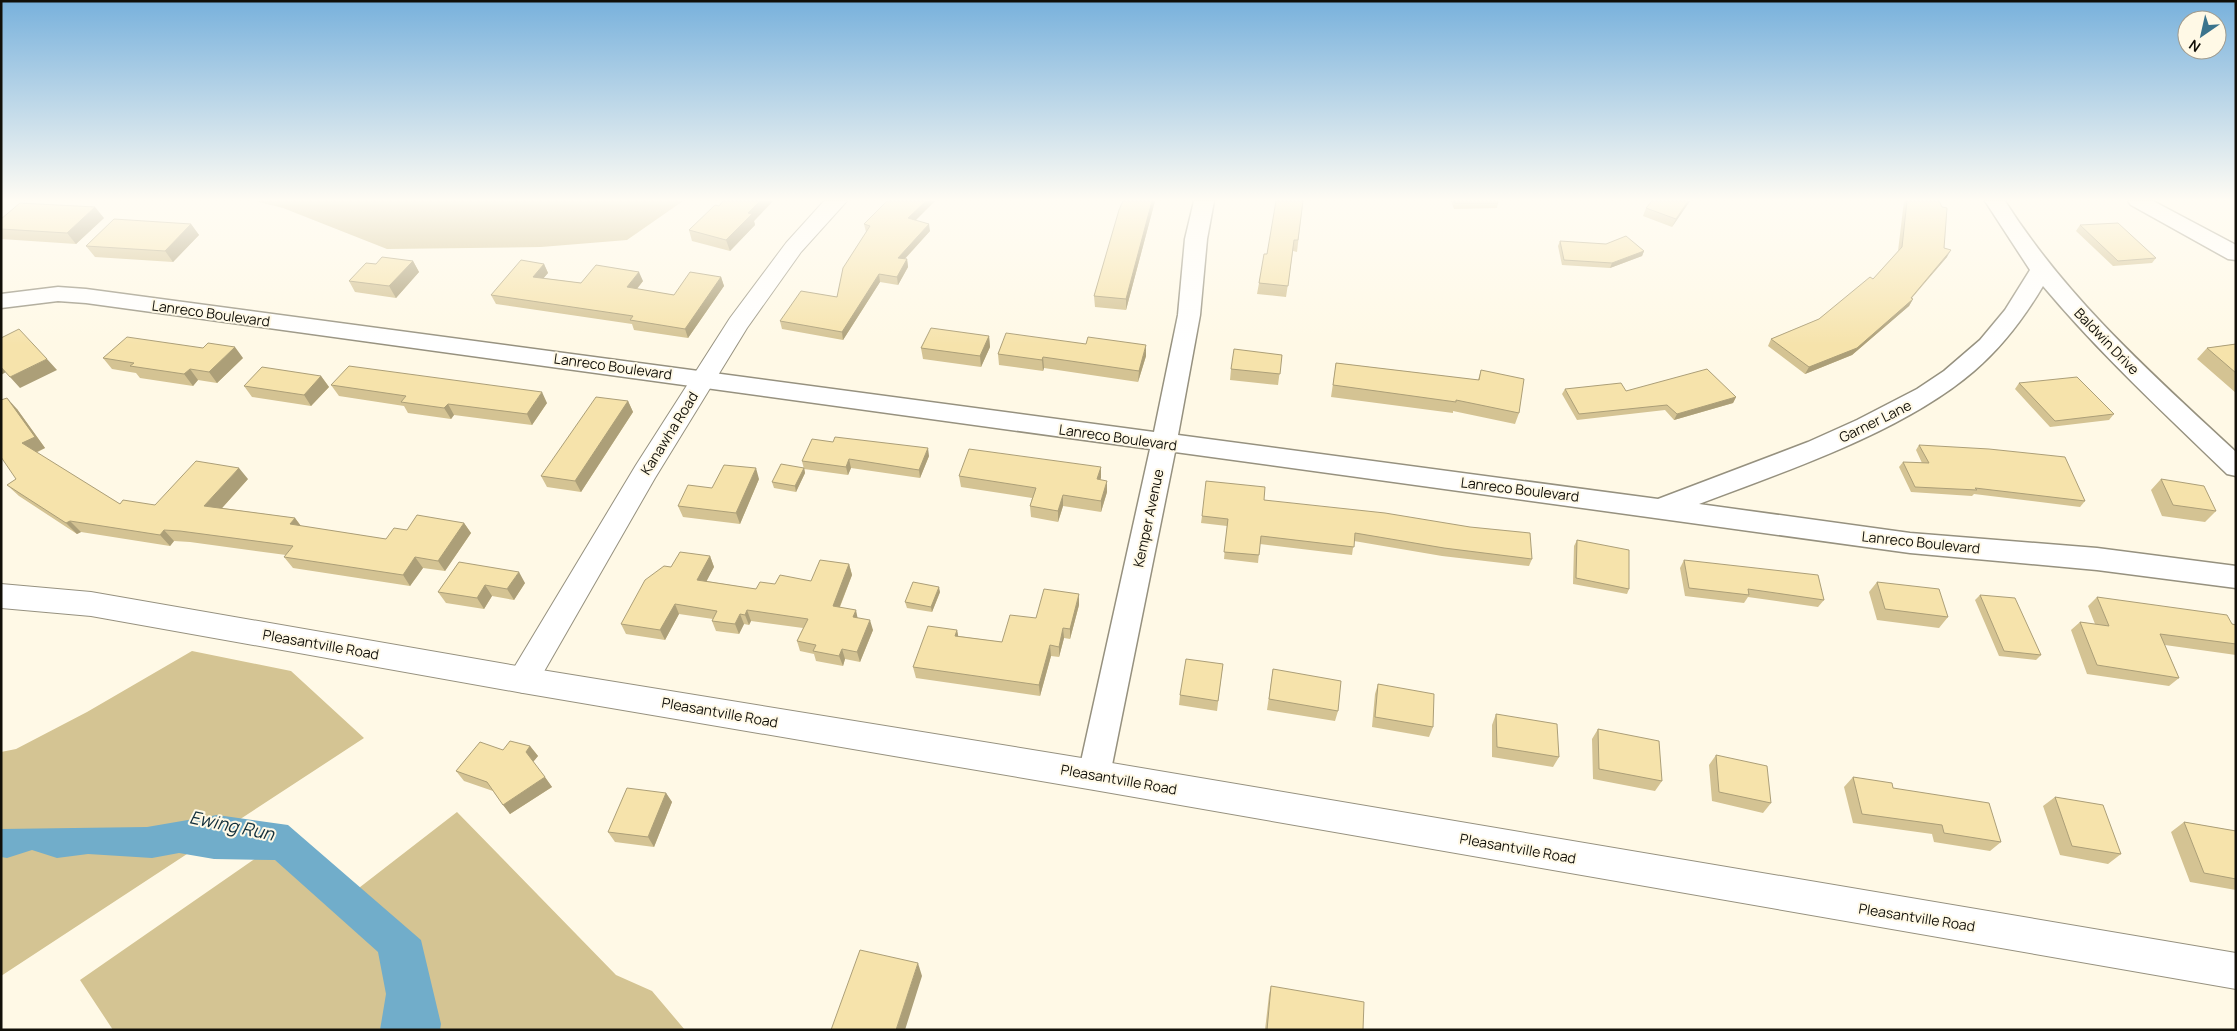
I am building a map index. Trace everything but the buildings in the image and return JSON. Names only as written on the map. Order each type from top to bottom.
[{"type":"main road","name":"Kanawha Road","points":[[523,680],[639,482],[703,379],[755,297],[792,249]]},
{"type":"main road","name":"Pleasantville Road","points":[[1,596],[91,604],[523,680],[1094,774],[2236,971]]},
{"type":"street","name":"Kemper Avenue","points":[[1094,774],[1164,444],[1189,315],[1195,249]]},
{"type":"street","name":"Baldwin Drive","points":[[2026,249],[2041,270],[2118,355],[2236,467]]},
{"type":"street","name":"Garner Lane","points":[[1663,508],[1831,442],[1904,407],[1937,388],[1978,356],[2005,328],[2020,308],[2041,270]]},
{"type":"street","name":"Lanreco Boulevard","points":[[1,301],[58,294],[86,296],[703,379],[1164,444],[1663,508],[1910,543],[2097,559],[2236,578]]},
{"type":"shaded area","points":[[192,651],[291,671],[364,738],[1,976],[1,752],[16,749],[87,712]]},
{"type":"shaded area","points":[[457,812],[616,975],[652,991],[685,1030],[113,1030],[80,980],[279,842],[333,908]]},
{"type":"water","name":"Ewing Run","points":[[217,815],[288,825],[421,940],[441,1024],[440,1030],[380,1030],[386,994],[378,952],[275,860],[214,859],[179,853],[152,858],[88,854],[57,858],[32,850],[7,858],[1,857],[1,829],[147,827]]}]
